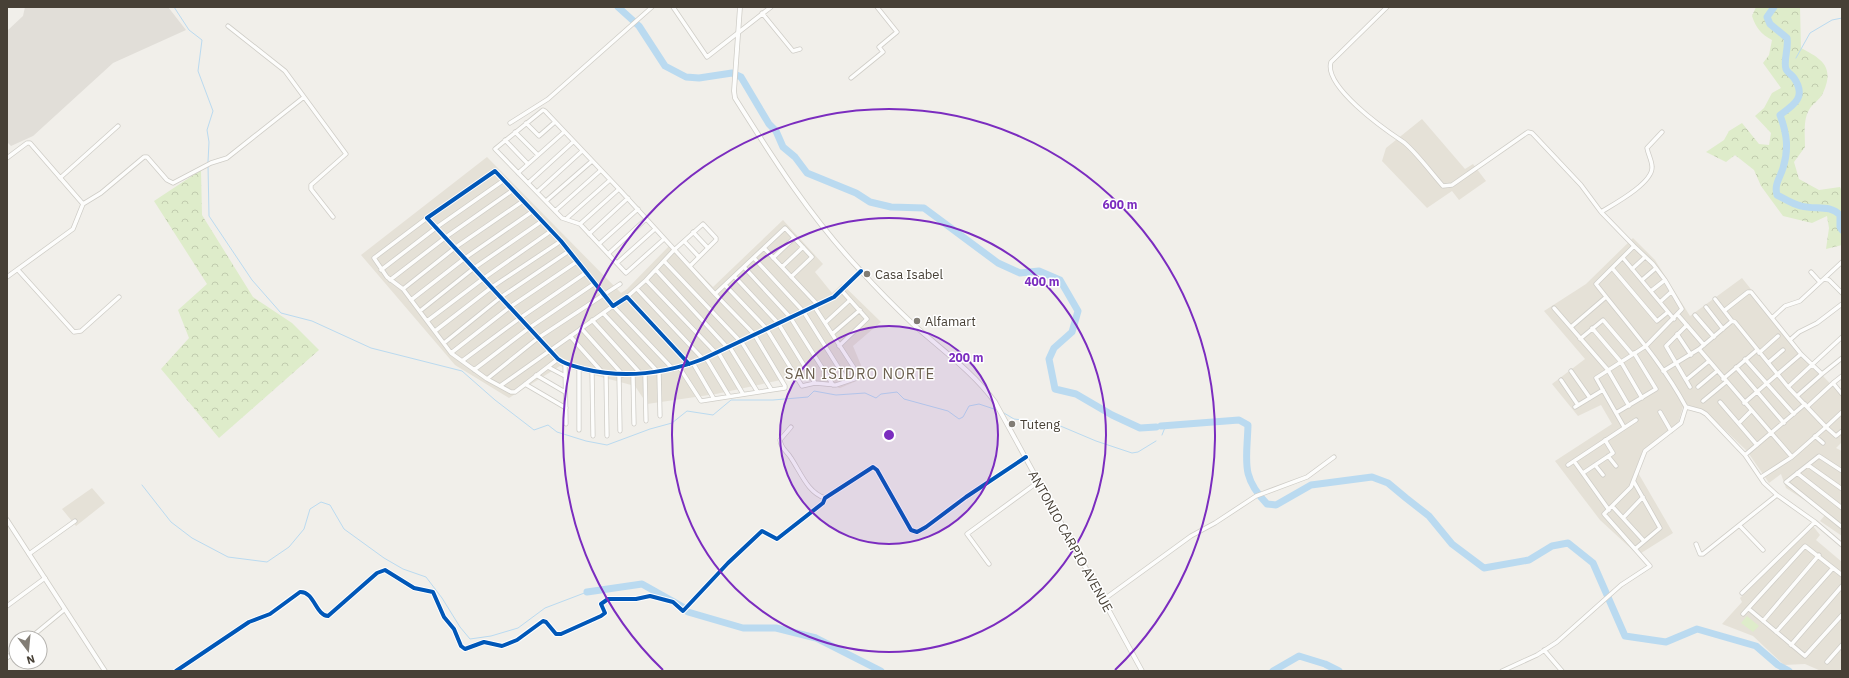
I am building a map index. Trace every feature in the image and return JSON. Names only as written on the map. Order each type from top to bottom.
[{"type":"street","points":[[510,123],[548,99],[652,7]]},
{"type":"street","points":[[673,7],[707,57],[771,7]]},
{"type":"street","name":"ANTONIO CARPIO AVENUE","points":[[740,7],[735,98],[794,191],[861,271],[914,325],[983,386],[995,402],[1142,671]]},
{"type":"street","points":[[852,78],[883,52],[879,47],[897,32],[877,7]]},
{"type":"street","points":[[1387,7],[1331,62],[1330,66],[1334,76],[1354,105],[1392,136],[1402,141],[1443,186],[1452,186],[1528,132],[1532,133],[1581,185],[1601,212],[1656,268],[1672,292],[1682,310],[1678,315],[1646,346],[1596,378],[1624,427]]},
{"type":"street","points":[[762,14],[793,51],[800,50]]},
{"type":"street","points":[[228,26],[285,71],[346,154],[311,185],[311,188],[333,217]]},
{"type":"street","points":[[7,277],[73,228],[82,204],[101,193],[144,157],[147,157],[167,180],[174,183],[211,162],[227,158],[304,97]]},
{"type":"street","points":[[664,239],[626,273],[580,224],[566,219],[555,211],[495,149],[543,110],[628,198],[674,250],[754,334],[785,386],[700,401],[680,367]]},
{"type":"street","points":[[526,124],[539,136],[555,122]]},
{"type":"street","points":[[60,178],[118,126]]},
{"type":"street","points":[[516,132],[538,155]]},
{"type":"street","points":[[518,173],[564,132]]},
{"type":"street","points":[[1601,212],[1629,194],[1650,176],[1652,166],[1647,148],[1662,132]]},
{"type":"street","points":[[505,140],[528,164]]},
{"type":"street","points":[[528,183],[574,142]]},
{"type":"street","points":[[7,158],[27,143],[30,143],[82,204]]},
{"type":"street","points":[[537,192],[582,151]]},
{"type":"street","points":[[546,201],[592,161]]},
{"type":"street","points":[[555,211],[601,170]]},
{"type":"street","points":[[558,359],[513,392],[487,379],[451,353],[420,310],[402,289],[390,280],[381,270],[375,257],[494,171],[561,241],[613,306],[673,369]]},
{"type":"street","points":[[381,270],[437,227],[504,180]]},
{"type":"street","points":[[566,219],[610,180]]},
{"type":"street","points":[[580,224],[619,189]]},
{"type":"street","points":[[390,280],[446,237],[513,190]]},
{"type":"street","points":[[590,234],[628,198]]},
{"type":"street","points":[[402,289],[456,247],[523,201]]},
{"type":"street","points":[[599,244],[638,209]]},
{"type":"street","points":[[411,300],[465,258],[533,211]]},
{"type":"street","points":[[427,218],[456,247],[558,359],[565,364],[605,374],[643,374],[673,369],[691,364],[778,322],[834,298],[842,292],[861,271]]},
{"type":"street","points":[[608,254],[646,219]]},
{"type":"street","points":[[420,310],[474,268],[542,221]]},
{"type":"street","points":[[500,386],[592,320],[627,298],[674,250],[703,224],[716,238],[716,240],[690,266]]},
{"type":"street","points":[[715,294],[785,228],[812,257],[791,277]]},
{"type":"street","points":[[617,263],[655,229]]},
{"type":"street","points":[[427,321],[484,278],[551,231]]},
{"type":"street","points":[[694,232],[708,248]]},
{"type":"street","points":[[773,258],[794,238]]},
{"type":"street","points":[[435,331],[492,287],[561,241]]},
{"type":"street","points":[[684,241],[699,257]]},
{"type":"street","points":[[1502,671],[1557,642],[1610,595],[1650,566],[1604,514],[1631,487],[1645,451],[1681,423],[1686,407],[1677,391],[1646,346],[1596,284],[1634,246]]},
{"type":"street","points":[[782,267],[803,247]]},
{"type":"street","points":[[725,285],[766,328],[801,385],[815,383],[833,385],[857,378],[858,374],[825,323],[816,305],[764,248]]},
{"type":"street","points":[[444,343],[501,297],[569,251]]},
{"type":"street","points":[[754,258],[803,311],[847,381]]},
{"type":"street","points":[[1623,258],[1674,319]]},
{"type":"street","points":[[1632,269],[1645,258]]},
{"type":"street","points":[[451,353],[510,307],[578,261]]},
{"type":"street","points":[[664,261],[740,341],[771,389]]},
{"type":"street","points":[[1772,318],[1785,306],[1800,301],[1842,262]]},
{"type":"street","points":[[744,267],[790,317],[833,385]]},
{"type":"street","points":[[1612,268],[1657,321],[1668,312]]},
{"type":"street","points":[[1642,280],[1656,268]]},
{"type":"street","points":[[18,270],[74,332],[80,331],[119,297]]},
{"type":"street","points":[[656,270],[728,347],[757,391]]},
{"type":"street","points":[[462,361],[520,318],[587,272]]},
{"type":"street","points":[[1811,272],[1820,282]]},
{"type":"street","points":[[734,276],[778,322],[815,383]]},
{"type":"street","points":[[1824,279],[1829,280],[1842,293]]},
{"type":"street","points":[[646,280],[717,352],[743,394]]},
{"type":"street","points":[[1651,291],[1665,280]]},
{"type":"street","points":[[474,370],[529,328],[595,283]]},
{"type":"street","points":[[487,379],[538,338],[620,284]]},
{"type":"street","points":[[637,289],[704,358],[729,396]]},
{"type":"street","points":[[1724,310],[1749,291],[1791,339],[1801,354],[1822,374]]},
{"type":"street","points":[[839,346],[866,322],[867,318],[842,292]]},
{"type":"street","points":[[1660,302],[1672,292]]},
{"type":"street","points":[[1571,328],[1606,297]]},
{"type":"street","points":[[627,298],[691,364],[714,399]]},
{"type":"street","points":[[1715,299],[1732,321],[1769,362],[1788,387],[1826,427],[1836,436],[1842,431]]},
{"type":"street","points":[[825,323],[850,300]]},
{"type":"street","points":[[1791,339],[1799,332],[1817,323],[1842,304]]},
{"type":"street","points":[[1706,307],[1723,329]]},
{"type":"street","points":[[1554,308],[1608,370],[1629,406]]},
{"type":"street","points":[[832,334],[860,310]]},
{"type":"street","points":[[603,313],[658,372],[660,416]]},
{"type":"street","points":[[1678,315],[1704,345]]},
{"type":"street","points":[[1695,315],[1714,337]]},
{"type":"street","points":[[592,320],[643,374],[646,421]]},
{"type":"street","points":[[1580,339],[1603,320],[1633,353],[1656,390],[1616,414]]},
{"type":"street","points":[[1663,371],[1699,349],[1732,321]]},
{"type":"street","points":[[1687,325],[1666,346],[1690,387]]},
{"type":"street","points":[[581,328],[621,375],[620,431]]},
{"type":"street","points":[[1592,328],[1620,362],[1642,398]]},
{"type":"street","points":[[1677,334],[1690,355]]},
{"type":"street","points":[[570,336],[605,374],[607,436]]},
{"type":"street","points":[[1703,400],[1745,359],[1778,336]]},
{"type":"street","points":[[1788,387],[1842,337]]},
{"type":"street","points":[[1699,349],[1751,412],[1792,457]]},
{"type":"street","points":[[1769,362],[1783,350]]},
{"type":"street","points":[[1744,403],[1801,354]]},
{"type":"street","points":[[1797,396],[1842,358]]},
{"type":"street","points":[[1745,359],[1794,414]]},
{"type":"street","points":[[1686,380],[1708,361]]},
{"type":"street","points":[[565,364],[566,424]]},
{"type":"street","points":[[548,367],[565,376]]},
{"type":"street","points":[[579,367],[579,430]]},
{"type":"street","points":[[1736,367],[1784,423]]},
{"type":"street","points":[[592,371],[593,436]]},
{"type":"street","points":[[1571,371],[1590,398]]},
{"type":"street","points":[[1698,387],[1717,371]]},
{"type":"street","points":[[536,375],[565,392]]},
{"type":"street","points":[[633,375],[634,424]]},
{"type":"street","points":[[1745,455],[1842,376]]},
{"type":"street","points":[[1561,380],[1576,406],[1603,390]]},
{"type":"street","points":[[1833,383],[1842,394]]},
{"type":"street","points":[[525,384],[566,408]]},
{"type":"street","points":[[1720,402],[1757,445]]},
{"type":"street","points":[[1686,407],[1701,410],[1706,414],[1745,455],[1761,477],[1777,494],[1815,522],[1842,545]]},
{"type":"street","points":[[1660,412],[1671,431]]},
{"type":"street","points":[[1739,423],[1751,412]]},
{"type":"street","points":[[1761,477],[1792,457],[1842,412]]},
{"type":"street","points":[[1568,465],[1636,420]]},
{"type":"street","points":[[791,427],[780,440],[781,446],[790,456],[806,484],[818,496],[825,498]]},
{"type":"street","points":[[1815,436],[1822,443]]},
{"type":"street","points":[[1583,473],[1613,453],[1605,440]]},
{"type":"street","points":[[1608,456],[1616,466]]},
{"type":"street","points":[[1842,472],[1819,456],[1787,480],[1788,485],[1842,527]]},
{"type":"street","points":[[176,671],[249,622],[270,614],[300,592],[307,594],[322,613],[328,616],[377,573],[385,570],[414,588],[433,592],[444,617],[454,629],[461,646],[465,649],[484,642],[502,646],[517,640],[543,621],[546,622],[556,634],[561,634],[602,616],[605,612],[601,604],[608,599],[636,599],[650,596],[673,602],[683,611],[728,563],[762,531],[777,539],[823,503],[825,498],[873,467],[877,470],[911,530],[917,532],[1026,457]]},
{"type":"street","points":[[1103,600],[1192,536],[1256,496],[1307,477],[1334,457]]},
{"type":"street","points":[[1574,461],[1609,510]]},
{"type":"street","points":[[1595,465],[1603,475]]},
{"type":"street","points":[[1808,465],[1842,489]]},
{"type":"street","points":[[1797,473],[1842,508]]},
{"type":"street","points":[[989,564],[967,534],[1038,482]]},
{"type":"street","points":[[1634,482],[1660,528],[1635,548]]},
{"type":"street","points":[[1696,544],[1700,554],[1703,554],[1740,526],[1777,494]]},
{"type":"street","points":[[1623,518],[1643,498]]},
{"type":"street","points":[[1612,506],[1644,541]]},
{"type":"street","points":[[7,520],[104,671]]},
{"type":"street","points":[[29,554],[75,521]]},
{"type":"street","points":[[1742,593],[1815,522]]},
{"type":"street","points":[[1740,526],[1763,550]]},
{"type":"street","points":[[1743,614],[1806,546],[1842,575]]},
{"type":"street","points":[[1763,621],[1818,555]]},
{"type":"street","points":[[1776,632],[1833,568]]},
{"type":"street","points":[[7,606],[45,578]]},
{"type":"street","points":[[1791,645],[1842,586]]},
{"type":"street","points":[[1749,609],[1805,656],[1842,615]]},
{"type":"street","points":[[40,630],[64,610]]},
{"type":"street","points":[[1827,662],[1842,645]]},
{"type":"street","points":[[1544,650],[1562,671]]},
{"type":"shaded area","points":[[25,7],[168,7],[186,30],[113,63],[33,136],[11,146],[7,142],[7,31],[23,16]]},
{"type":"shaded area","points":[[1422,119],[1465,169],[1473,164],[1486,181],[1459,200],[1452,191],[1427,208],[1382,161],[1386,148]]},
{"type":"shaded area","points":[[487,157],[621,293],[627,289],[671,244],[713,287],[783,220],[823,264],[815,272],[832,293],[842,284],[881,322],[853,346],[866,377],[840,388],[795,377],[716,394],[647,404],[635,386],[560,366],[509,398],[455,365],[361,255]]},
{"type":"shaded area","points":[[1633,238],[1655,260],[1690,316],[1742,278],[1804,356],[1842,396],[1842,442],[1836,448],[1842,451],[1842,536],[1820,521],[1826,514],[1786,488],[1781,474],[1769,483],[1747,451],[1707,413],[1699,409],[1683,406],[1678,424],[1642,452],[1637,471],[1673,533],[1638,555],[1600,520],[1555,461],[1612,424],[1601,405],[1578,416],[1552,384],[1585,359],[1544,311],[1586,284]]},
{"type":"shaded area","points":[[92,488],[105,503],[76,526],[62,509]]},
{"type":"shaded area","points":[[1813,526],[1820,535],[1816,540],[1842,562],[1842,671],[1821,671],[1805,664],[1784,665],[1753,636],[1722,624],[1742,602],[1740,598]]},
{"type":"green space","points":[[1756,7],[1800,7],[1801,48],[1820,60],[1827,70],[1828,77],[1823,93],[1810,108],[1807,114],[1805,147],[1794,162],[1799,179],[1819,190],[1840,187],[1842,191],[1842,245],[1826,249],[1829,228],[1827,216],[1812,223],[1783,216],[1761,186],[1754,170],[1735,155],[1726,162],[1706,152],[1724,140],[1729,131],[1742,123],[1759,144],[1769,145],[1771,133],[1755,116],[1764,108],[1772,93],[1781,88],[1763,63],[1769,55],[1772,40],[1762,33],[1755,24],[1752,16]]},
{"type":"green space","points":[[201,170],[202,215],[253,297],[292,323],[319,350],[219,438],[161,369],[189,338],[178,310],[207,284],[154,201]]},
{"type":"green space","points":[[1747,616],[1759,626],[1753,632],[1741,623]]},
{"type":"waterway","points":[[174,7],[189,30],[202,40],[198,71],[213,111],[207,130],[209,142],[208,162]]},
{"type":"waterway","points":[[618,7],[639,26],[665,66],[686,77],[699,78],[732,73],[741,77],[769,124],[776,131],[783,147],[795,157],[807,173],[856,193],[870,202],[891,207],[924,208],[998,263],[1020,273],[1039,271],[1060,280],[1078,311],[1072,332],[1054,348],[1049,359],[1055,389],[1076,394],[1112,415],[1140,428],[1156,427]]},
{"type":"waterway","points":[[1774,7],[1767,17],[1770,24],[1787,38],[1785,66],[1787,71],[1794,78],[1799,90],[1799,95],[1794,104],[1780,115],[1786,135],[1787,148],[1782,172],[1777,184],[1777,195],[1798,205],[1827,208],[1836,212],[1840,215],[1840,227],[1842,230]]},
{"type":"waterway","points":[[1796,58],[1810,33],[1832,20],[1842,18]]},
{"type":"waterway","points":[[208,165],[209,216],[252,280],[281,313],[312,321],[371,348],[462,371],[495,400],[534,430],[548,425],[557,432],[586,441],[607,445],[650,429],[672,423],[687,411],[713,415],[731,400],[773,400],[808,397],[814,391],[836,395],[865,393],[876,398],[881,394],[897,392],[904,399],[948,411],[959,419],[963,417],[969,406],[979,404],[997,410]]},
{"type":"waterway","points":[[1004,413],[1014,419],[1051,422],[1096,441],[1132,453],[1138,452],[1156,441]]},
{"type":"waterway","points":[[1161,426],[1239,420],[1248,425],[1246,458],[1247,468],[1252,485],[1267,504],[1276,505],[1311,485],[1372,477],[1388,483],[1429,516],[1452,544],[1484,568],[1529,560],[1552,546],[1568,543],[1593,563],[1625,636],[1666,642],[1697,629],[1756,646],[1778,665],[1789,671]]},
{"type":"waterway","points":[[1162,435],[1166,425]]},
{"type":"waterway","points":[[142,485],[171,522],[192,538],[228,557],[267,562],[289,547],[304,529],[310,509],[321,502],[330,505],[344,529],[384,558],[403,569],[426,577],[442,598],[460,627],[470,639],[491,636],[518,628],[545,608],[587,592]]},
{"type":"waterway","points":[[587,592],[642,584],[683,607]]},
{"type":"waterway","points":[[688,612],[743,628],[776,628],[816,638],[881,671]]},
{"type":"waterway","points":[[1273,671],[1299,656],[1325,664],[1339,671]]},
{"type":"cycle path","points":[[689,364],[627,297],[613,306],[561,241],[495,171],[427,218],[558,359],[564,363],[584,369],[614,374],[659,371],[674,368],[688,364],[703,359],[834,297],[861,271]]},
{"type":"cycle path","points":[[176,671],[249,622],[270,614],[300,592],[309,595],[321,612],[328,616],[377,573],[385,570],[414,588],[433,592],[444,617],[454,629],[461,646],[465,649],[484,642],[502,646],[517,640],[543,621],[546,622],[556,634],[561,634],[601,616],[605,613],[601,604],[608,599],[636,599],[650,596],[673,602],[683,611],[728,563],[762,531],[777,539],[823,503],[825,498],[873,467],[877,470],[911,530],[917,532],[1026,457]]},
{"type":"place","name":"Casa Isabel","points":[[867,274]]},
{"type":"place","name":"Alfamart","points":[[917,321]]},
{"type":"place","name":"Tuteng","points":[[1012,424]]},
{"type":"district","name":"SAN ISIDRO NORTE","points":[[860,374]]}]
